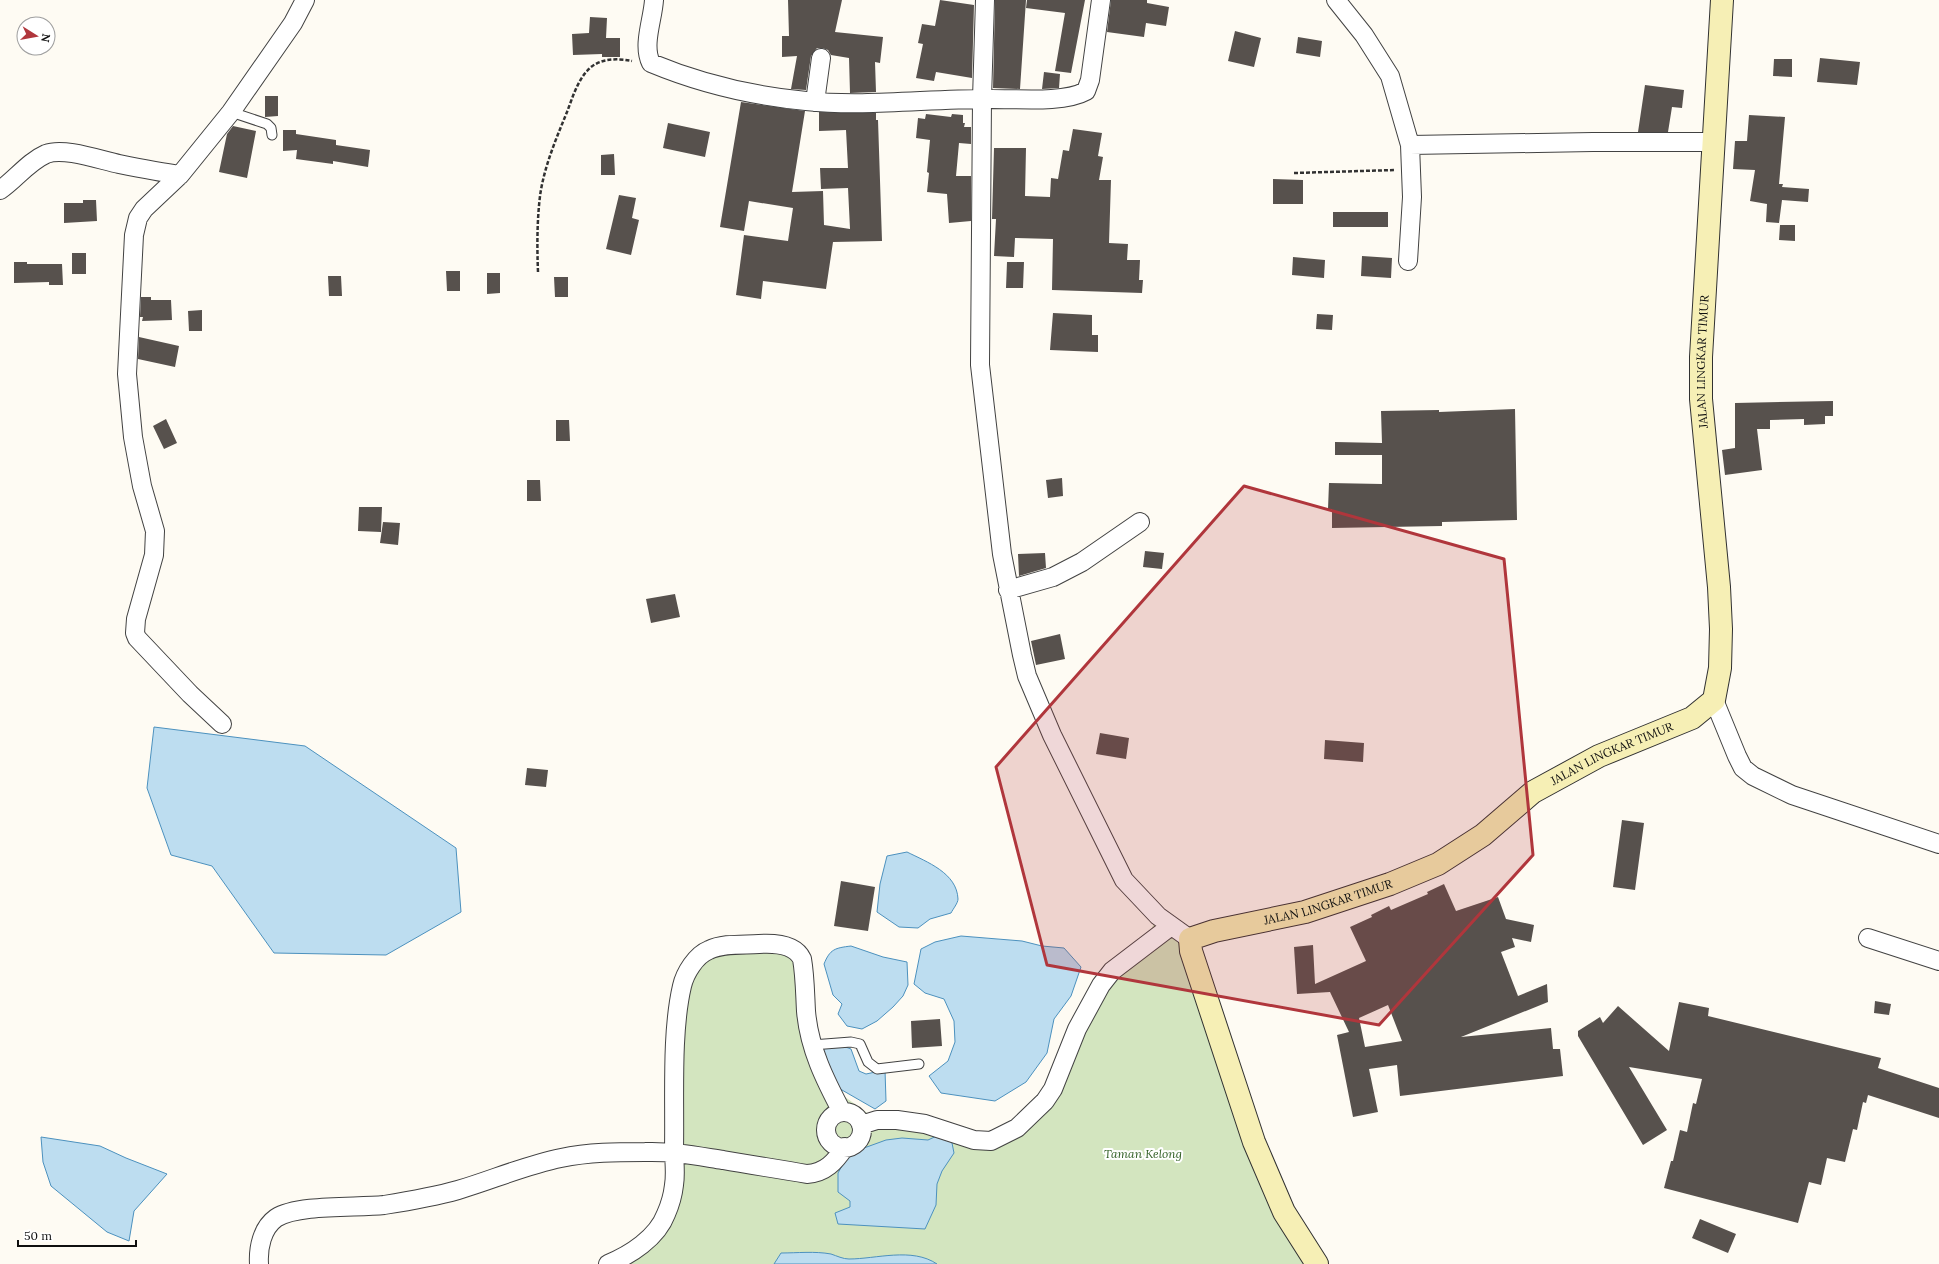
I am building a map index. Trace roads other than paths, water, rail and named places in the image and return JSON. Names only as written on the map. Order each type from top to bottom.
[{"type":"main road","name":"JALAN LINGKAR TIMUR","points":[[1190,939],[1214,931],[1305,912],[1390,884],[1438,864],[1483,835],[1533,792],[1599,756],[1692,718],[1714,700],[1720,668],[1721,629],[1719,587],[1701,398],[1701,357],[1722,0]]},
{"type":"main road","points":[[1190,939],[1191,951],[1254,1142],[1284,1212],[1317,1264]]},
{"type":"street","points":[[222,724],[182,686],[137,638],[135,633],[136,619],[154,556],[155,531],[142,486],[134,444],[127,374],[134,235],[138,218],[144,209],[180,175],[231,112],[293,23],[305,0]]},
{"type":"street","points":[[654,0],[647,44],[648,57],[651,63],[691,77],[748,92],[815,102],[1036,99],[1077,96],[1086,91],[1090,80],[1101,0]]},
{"type":"street","points":[[985,0],[982,99],[979,349],[1002,554],[1008,590],[1027,676],[1052,735],[1124,880],[1158,916],[1190,939]]},
{"type":"street","points":[[1336,0],[1364,35],[1390,76],[1410,145],[1412,197],[1408,261]]},
{"type":"street","points":[[815,102],[821,58]]},
{"type":"street","points":[[1410,145],[1713,142]]},
{"type":"street","points":[[0,190],[12,182],[28,165],[47,154],[55,152],[91,157],[180,175]]},
{"type":"street","points":[[1008,590],[1053,577],[1082,562],[1140,522]]},
{"type":"street","points":[[1714,700],[1737,756],[1744,768],[1753,776],[1792,795],[1939,844]]},
{"type":"street","points":[[861,1125],[877,1120],[897,1120],[925,1124],[974,1140],[991,1141],[1017,1128],[1045,1101],[1053,1089],[1077,1029],[1101,984],[1112,971],[1171,926]]},
{"type":"street","points":[[1868,938],[1939,961]]},
{"type":"street","points":[[608,1264],[643,1244],[662,1223],[666,1215],[674,1186],[676,1042],[682,985],[689,970],[707,950],[718,947],[767,944],[786,946],[798,952],[802,959],[806,1012],[812,1045],[820,1068],[842,1112]]},
{"type":"street","points":[[259,1264],[260,1241],[268,1226],[277,1218],[291,1213],[304,1210],[370,1207],[421,1199],[456,1190],[536,1164],[578,1155],[674,1152],[806,1174],[817,1174],[826,1169],[845,1148],[851,1146],[860,1137],[861,1125],[854,1115],[842,1112],[831,1117],[826,1128],[827,1134],[834,1144],[845,1148]]},
{"type":"lane","points":[[231,112],[267,124],[271,128],[272,135]]},
{"type":"lane","points":[[812,1045],[851,1042],[860,1044],[868,1062],[877,1069],[919,1064]]},
{"type":"water","points":[[154,727],[305,746],[456,848],[461,912],[386,955],[274,953],[212,866],[171,855],[147,788]]},
{"type":"water","points":[[907,852],[932,864],[947,875],[956,890],[958,899],[951,913],[930,919],[918,928],[899,927],[877,912],[880,884],[887,856]]},
{"type":"water","points":[[961,936],[1022,941],[1042,946],[1064,948],[1081,967],[1071,996],[1054,1019],[1047,1053],[1026,1082],[995,1101],[941,1093],[929,1076],[948,1061],[955,1042],[954,1021],[944,999],[925,993],[914,984],[921,949],[935,942]]},
{"type":"water","points":[[851,946],[883,957],[907,962],[908,985],[903,996],[877,1021],[862,1029],[847,1026],[838,1014],[842,1004],[833,995],[824,964],[828,955],[834,950]]},
{"type":"water","points":[[818,1046],[843,1046],[851,1049],[859,1071],[866,1074],[885,1070],[886,1101],[875,1109],[835,1086]]},
{"type":"water","points":[[943,1133],[952,1143],[954,1153],[942,1171],[937,1184],[936,1205],[925,1229],[838,1224],[835,1213],[850,1207],[850,1201],[838,1192],[838,1173],[847,1157],[864,1148],[886,1140],[902,1138],[928,1140]]},
{"type":"water","points":[[41,1137],[100,1146],[167,1174],[134,1211],[129,1241],[107,1232],[51,1186],[43,1162]]},
{"type":"water","points":[[781,1253],[825,1253],[849,1259],[905,1255],[927,1259],[937,1264],[774,1264]]},
{"type":"park label","name":"Taman Kelong","points":[[1143,1154]]}]
